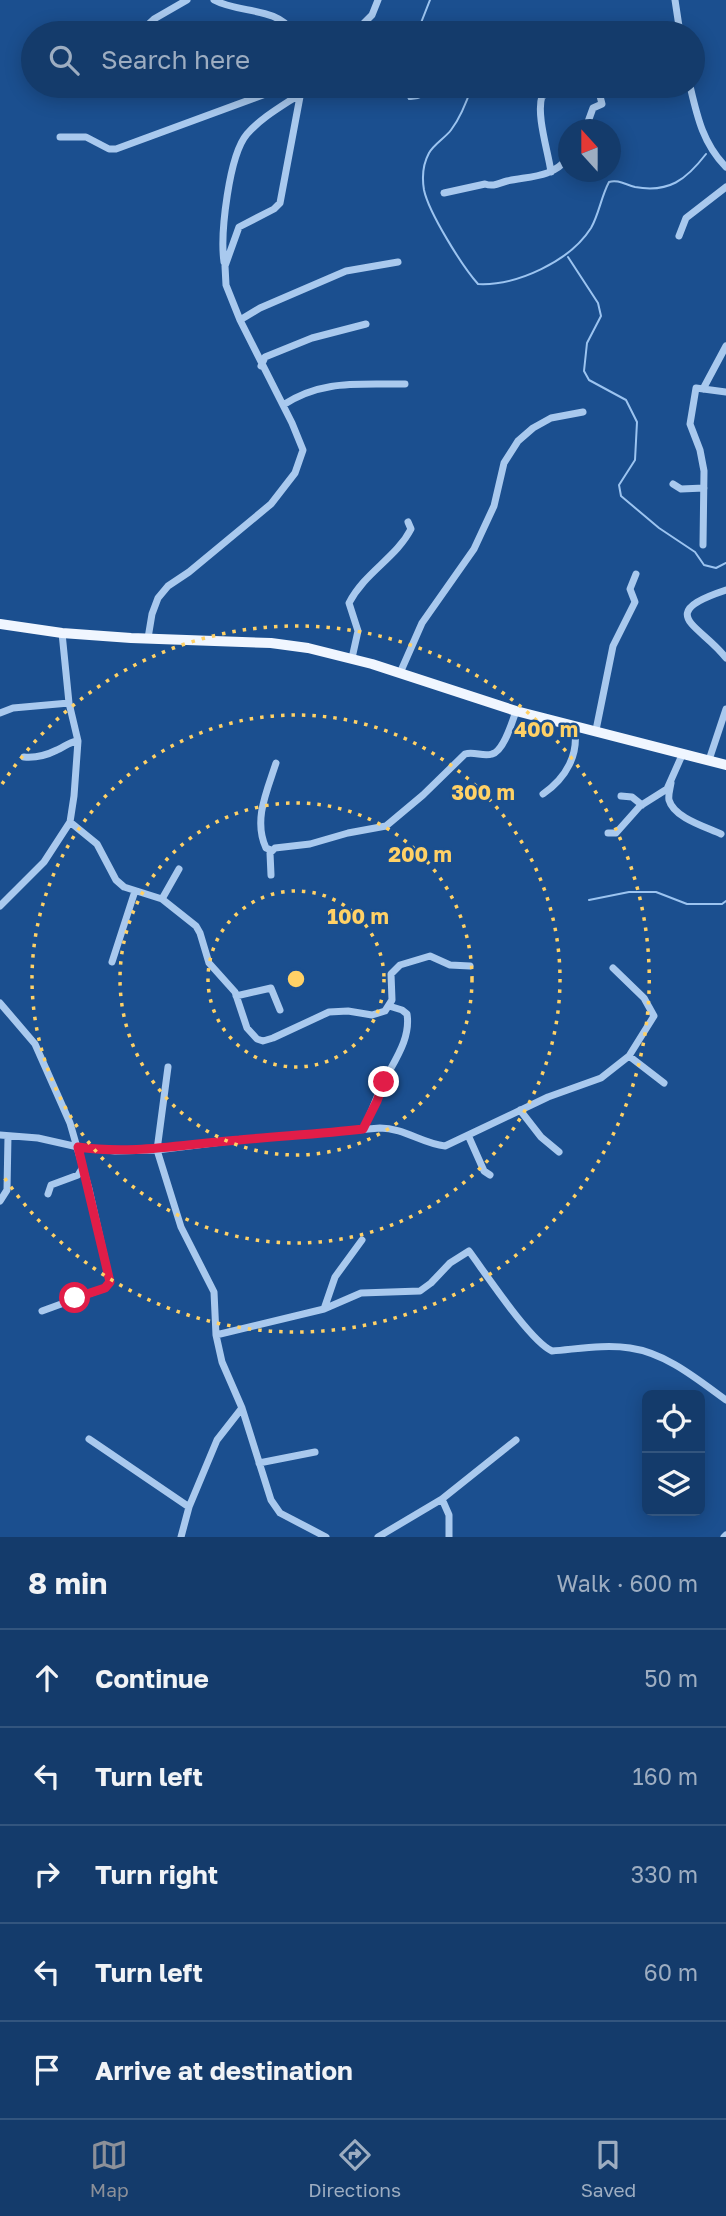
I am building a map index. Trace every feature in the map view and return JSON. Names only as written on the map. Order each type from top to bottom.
[{"type":"main road","points":[[0,624],[61,633],[271,643],[308,648],[352,658],[516,711],[726,765]]},
{"type":"street","points":[[152,21],[187,0]]},
{"type":"street","points":[[214,0],[232,8],[268,14],[282,21]]},
{"type":"street","points":[[367,21],[373,15],[378,0]]},
{"type":"street","points":[[675,0],[678,21]]},
{"type":"street","points":[[60,137],[86,137],[109,149],[116,149],[254,98]]},
{"type":"street","points":[[148,638],[158,598],[168,586],[271,504],[295,473],[303,450],[240,320],[226,285],[225,266],[224,234],[230,178],[240,143],[263,118],[290,98]]},
{"type":"street","points":[[225,266],[239,227],[274,209],[280,203],[300,98]]},
{"type":"street","points":[[542,98],[542,123],[551,172]]},
{"type":"street","points":[[589,119],[593,108],[602,104],[600,98]]},
{"type":"street","points":[[693,98],[704,135],[726,167]]},
{"type":"street","points":[[444,193],[485,184],[491,186],[522,180],[558,168]]},
{"type":"street","points":[[679,236],[687,218],[726,187]]},
{"type":"street","points":[[240,320],[260,307],[346,271],[398,262]]},
{"type":"street","points":[[261,366],[265,357],[295,344],[366,324]]},
{"type":"street","points":[[704,389],[726,346]]},
{"type":"street","points":[[283,405],[316,388],[335,385],[405,384]]},
{"type":"street","points":[[703,545],[702,457],[690,424],[696,388],[726,391]]},
{"type":"street","points":[[400,673],[422,622],[474,549],[494,506],[504,463],[518,441],[551,418],[583,412]]},
{"type":"street","points":[[674,484],[681,489],[704,488]]},
{"type":"street","points":[[352,658],[358,631],[349,603],[369,575],[396,551],[407,537],[411,529],[408,522]]},
{"type":"street","points":[[596,730],[613,646],[635,603],[630,589],[636,574]]},
{"type":"street","points":[[726,590],[695,602],[688,618],[694,629],[726,658]]},
{"type":"street","points":[[0,906],[44,862],[70,822],[78,741],[69,703],[61,633]]},
{"type":"street","points":[[0,713],[13,708],[69,703]]},
{"type":"street","points":[[709,760],[726,709]]},
{"type":"street","points":[[276,763],[260,812],[263,841],[266,848],[271,850],[386,827],[465,754],[472,752],[490,755],[497,752],[506,739],[516,711]]},
{"type":"street","points":[[543,794],[561,780],[568,767],[576,742],[574,726]]},
{"type":"street","points":[[24,757],[41,756],[61,749],[69,742],[78,741]]},
{"type":"street","points":[[608,834],[619,830],[642,805],[667,789],[682,753]]},
{"type":"street","points":[[672,780],[669,796],[672,806],[684,817],[720,834]]},
{"type":"street","points":[[621,796],[632,797],[642,805]]},
{"type":"street","points":[[70,822],[97,844],[116,880],[124,887],[162,899],[196,926],[209,963],[236,996],[247,1028],[252,1035],[263,1041],[322,1014],[339,1011],[380,1014],[389,1006],[392,993],[391,974],[400,965],[429,956],[450,965],[470,966]]},
{"type":"street","points":[[271,850],[271,875]]},
{"type":"street","points":[[162,899],[179,869]]},
{"type":"street","points":[[112,962],[135,891]]},
{"type":"street","points":[[0,1201],[7,1190],[4,1135],[115,1151],[157,1150],[238,1140],[389,1128],[445,1146],[548,1097],[601,1078],[629,1056],[654,1016],[644,998],[613,968]]},
{"type":"street","points":[[236,996],[271,988],[280,1010]]},
{"type":"street","points":[[0,1003],[42,1056],[78,1147],[110,1284],[42,1311]]},
{"type":"street","points":[[363,1129],[384,1082],[400,1055],[406,1029],[407,1014],[389,1006]]},
{"type":"street","points":[[629,1056],[664,1083]]},
{"type":"street","points":[[167,1067],[157,1150],[181,1227],[214,1292],[216,1335],[224,1369],[242,1408],[271,1500],[280,1513],[326,1537]]},
{"type":"street","points":[[520,1110],[541,1137],[559,1152]]},
{"type":"street","points":[[468,1135],[484,1171],[490,1175]]},
{"type":"street","points":[[48,1194],[51,1185],[78,1175],[83,1167]]},
{"type":"street","points":[[324,1309],[335,1277],[362,1240]]},
{"type":"street","points":[[216,1335],[324,1309],[361,1293],[420,1291],[469,1251],[530,1333],[545,1348],[552,1351],[611,1347],[650,1353],[725,1398]]},
{"type":"street","points":[[181,1537],[189,1507],[219,1435],[242,1408]]},
{"type":"street","points":[[89,1439],[189,1507]]},
{"type":"street","points":[[378,1537],[442,1499],[516,1440]]},
{"type":"street","points":[[259,1463],[315,1452]]},
{"type":"street","points":[[442,1499],[449,1516],[449,1537]]},
{"type":"waterway","points":[[422,21],[430,0]]},
{"type":"waterway","points":[[409,98],[417,98]]},
{"type":"waterway","points":[[467,98],[455,125],[429,153],[424,166],[423,181],[427,200],[439,225],[478,284],[493,284],[525,276],[570,251],[591,228],[609,182],[647,188],[667,186],[684,177],[706,154]]},
{"type":"waterway","points":[[568,257],[598,303],[601,316],[587,343],[584,371],[589,380],[626,400],[637,422],[635,460],[619,485],[621,496],[659,528],[695,552],[704,565],[716,568],[726,563]]},
{"type":"waterway","points":[[589,900],[629,892],[656,892],[687,904],[722,904],[726,901]]},
{"type":"route","points":[[75,1298],[110,1284],[78,1147],[115,1151],[157,1150],[363,1129],[384,1082]]}]
